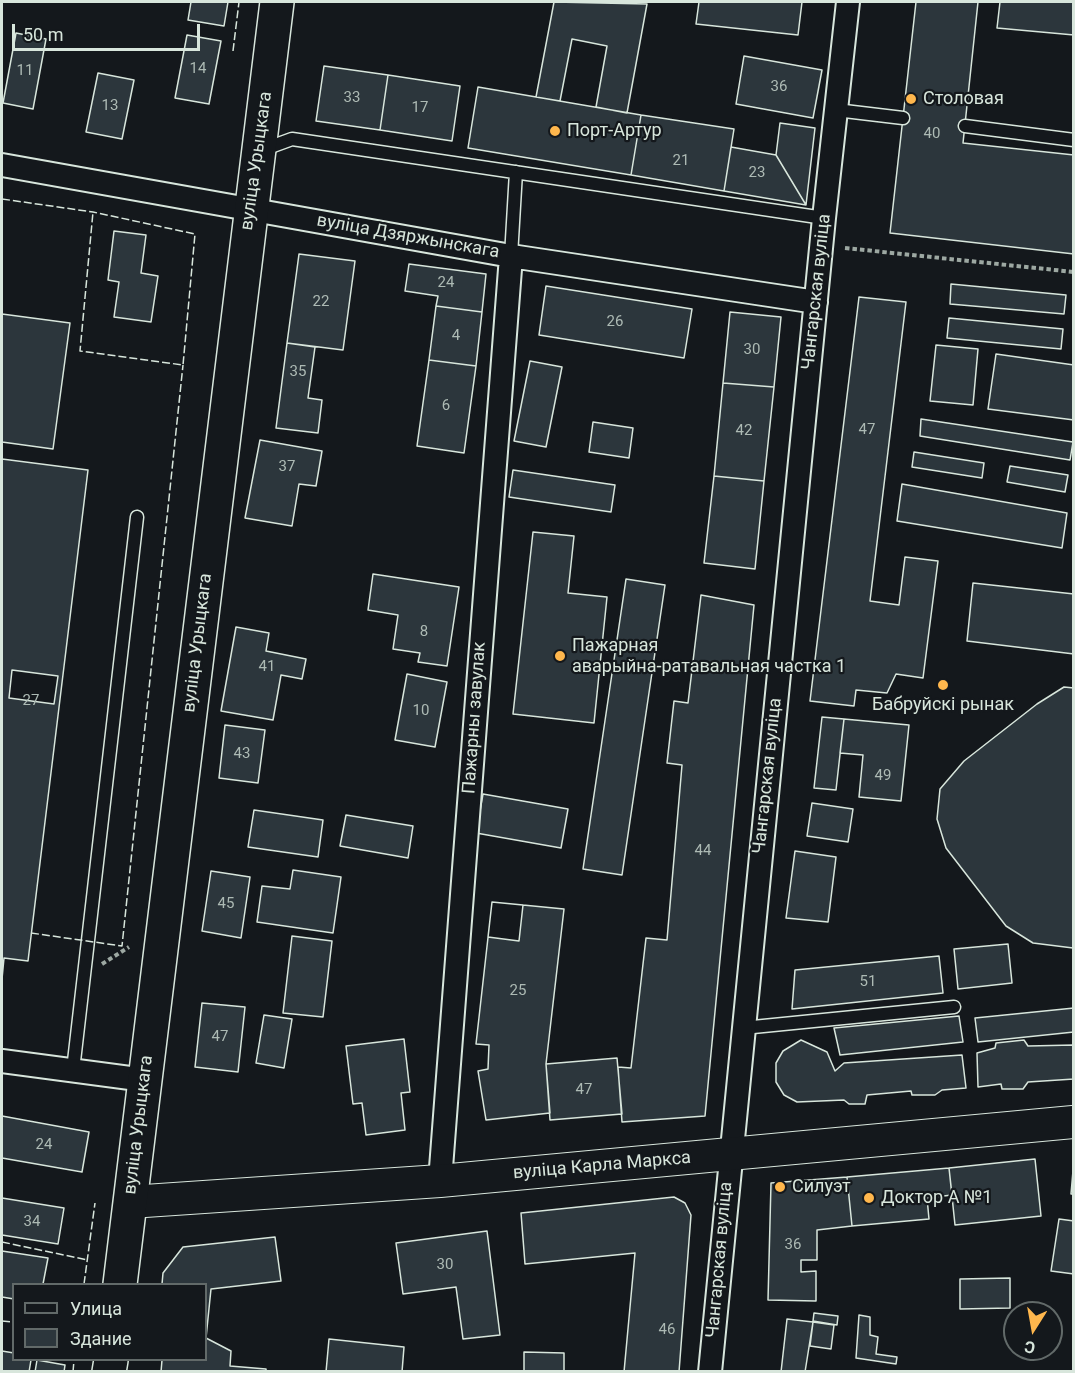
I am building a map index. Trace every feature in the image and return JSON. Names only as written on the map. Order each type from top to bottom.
[{"type":"main road","name":"вуліца Урыцкага","points":[[120,1283],[277,2]]},
{"type":"street","name":"Чангарская вуліца","points":[[710,1371],[824,218],[848,2]]},
{"type":"street","name":"вуліца Дзяржынскага","points":[[2,165],[511,256],[816,302]]},
{"type":"street","name":"Пажарны завулак","points":[[440,1181],[511,256]]},
{"type":"street","points":[[2,1061],[145,1080]]},
{"type":"street","name":"вуліца Карла Маркса","points":[[130,1202],[440,1181],[1073,1122]]},
{"type":"lane","points":[[836,110],[903,118]]},
{"type":"lane","points":[[964,126],[1074,140]]},
{"type":"lane","points":[[258,151],[292,139],[824,218]]},
{"type":"lane","points":[[511,256],[516,172]]},
{"type":"lane","points":[[72,1070],[137,517]]},
{"type":"lane","points":[[743,1028],[954,1007]]},
{"type":"path","points":[[822,245],[1074,272]]},
{"type":"building","points":[[191,2],[228,2],[224,26],[188,20]]},
{"type":"building","points":[[554,2],[647,4],[627,113],[596,107],[607,46],[572,39],[560,101],[536,97]]},
{"type":"building","points":[[699,2],[802,2],[798,35],[696,24]]},
{"type":"building","points":[[916,2],[978,2],[963,143],[1074,155],[1074,254],[890,233]]},
{"type":"building","points":[[1000,2],[1074,2],[1074,35],[997,28]]},
{"type":"building","points":[[16,33],[46,39],[33,109],[3,103]]},
{"type":"building","points":[[187,35],[221,41],[209,104],[175,98]]},
{"type":"building","points":[[744,56],[822,70],[813,118],[736,104]]},
{"type":"building","points":[[324,66],[388,75],[380,130],[316,121]]},
{"type":"building","points":[[98,73],[134,80],[122,139],[86,132]]},
{"type":"building","points":[[388,75],[460,86],[452,141],[380,130]]},
{"type":"building","name":"Порт-Артур","points":[[478,87],[641,115],[631,175],[468,148]]},
{"type":"building","points":[[641,115],[734,129],[724,191],[631,175]]},
{"type":"building","points":[[780,123],[815,128],[806,205],[776,155]]},
{"type":"building","points":[[731,147],[776,155],[806,205],[724,191]]},
{"type":"building","points":[[114,231],[146,235],[141,273],[158,276],[151,322],[114,317],[119,282],[108,280]]},
{"type":"building","points":[[299,254],[355,261],[343,350],[287,343]]},
{"type":"building","points":[[409,264],[486,274],[482,312],[436,306],[438,296],[405,291]]},
{"type":"building","points":[[951,284],[1066,295],[1064,314],[950,304]]},
{"type":"building","points":[[546,286],[692,309],[684,358],[539,335]]},
{"type":"building","points":[[859,297],[906,302],[870,601],[899,605],[905,557],[938,561],[923,678],[896,674],[887,693],[856,690],[854,706],[810,701]]},
{"type":"building","points":[[436,306],[482,312],[476,366],[429,360]]},
{"type":"building","points":[[730,312],[781,317],[774,387],[723,383]]},
{"type":"building","points":[[2,314],[70,323],[53,449],[2,442]]},
{"type":"building","points":[[949,318],[1063,329],[1061,349],[947,338]]},
{"type":"building","points":[[287,343],[315,347],[308,398],[322,400],[318,433],[276,428]]},
{"type":"building","points":[[936,345],[978,349],[973,405],[930,401]]},
{"type":"building","points":[[996,354],[1074,365],[1074,420],[988,409]]},
{"type":"building","points":[[429,360],[476,366],[464,453],[417,446]]},
{"type":"building","points":[[530,361],[562,367],[546,447],[514,441]]},
{"type":"building","points":[[723,383],[774,387],[764,481],[714,476]]},
{"type":"building","points":[[921,419],[1073,442],[1070,460],[920,436]]},
{"type":"building","points":[[593,422],[633,428],[629,458],[589,452]]},
{"type":"building","points":[[260,440],[322,451],[316,486],[299,484],[292,526],[245,518]]},
{"type":"building","points":[[914,452],[984,463],[982,478],[912,467]]},
{"type":"building","points":[[2,459],[88,470],[28,961],[4,958],[2,979]]},
{"type":"building","points":[[1010,466],[1068,475],[1065,492],[1007,482]]},
{"type":"building","points":[[513,470],[615,485],[611,512],[509,497]]},
{"type":"building","points":[[714,476],[764,481],[755,569],[704,563]]},
{"type":"building","points":[[902,484],[1067,513],[1062,548],[897,521]]},
{"type":"building","name":"Пажарная аварыйна-ратавальная частка 1","points":[[533,532],[574,536],[568,593],[607,597],[594,723],[513,714]]},
{"type":"building","points":[[373,574],[459,587],[447,666],[418,662],[420,653],[393,649],[398,615],[368,610]]},
{"type":"building","points":[[626,579],[665,585],[622,875],[583,869]]},
{"type":"building","points":[[973,583],[1074,594],[1074,654],[967,641]]},
{"type":"building","points":[[701,595],[754,605],[705,1116],[622,1122],[618,1067],[631,1068],[646,938],[667,940],[682,765],[667,763],[674,701],[688,703]]},
{"type":"building","points":[[236,627],[269,633],[266,651],[306,659],[302,679],[281,675],[273,720],[221,711]]},
{"type":"building","points":[[12,670],[58,676],[54,704],[9,698]]},
{"type":"building","points":[[407,674],[447,682],[435,747],[395,740]]},
{"type":"building","points":[[1064,687],[1074,688],[1073,948],[1033,943],[1006,926],[946,848],[937,819],[940,789],[964,761],[1037,704]]},
{"type":"building","points":[[822,717],[844,719],[836,790],[814,788]]},
{"type":"building","points":[[844,719],[909,725],[901,801],[859,797],[863,755],[840,753]]},
{"type":"building","points":[[225,725],[265,730],[258,783],[219,778]]},
{"type":"building","points":[[483,794],[568,809],[561,848],[476,833]]},
{"type":"building","points":[[812,803],[853,809],[848,842],[807,836]]},
{"type":"building","points":[[254,810],[323,820],[318,857],[248,847]]},
{"type":"building","points":[[346,815],[413,826],[408,858],[340,846]]},
{"type":"building","points":[[795,851],[836,857],[828,922],[786,918]]},
{"type":"building","points":[[293,870],[341,877],[333,933],[257,922],[262,886],[290,889]]},
{"type":"building","points":[[211,871],[250,877],[241,938],[202,931]]},
{"type":"building","points":[[492,902],[564,909],[546,1064],[550,1113],[486,1120],[478,1071],[488,1069],[489,1045],[476,1044]]},
{"type":"building","points":[[492,902],[523,905],[519,941],[488,937]]},
{"type":"building","points":[[292,936],[332,941],[323,1017],[283,1013]]},
{"type":"building","points":[[1008,944],[1012,983],[958,989],[954,949]]},
{"type":"building","points":[[939,956],[943,993],[792,1009],[795,970]]},
{"type":"building","points":[[202,1003],[245,1007],[238,1072],[195,1067]]},
{"type":"building","points":[[1074,1008],[1074,1032],[978,1042],[975,1018]]},
{"type":"building","points":[[264,1015],[292,1019],[284,1068],[256,1063]]},
{"type":"building","points":[[959,1016],[963,1042],[840,1055],[834,1028]]},
{"type":"building","points":[[404,1039],[410,1092],[401,1093],[405,1130],[366,1135],[362,1103],[353,1104],[346,1046]]},
{"type":"building","points":[[801,1040],[827,1052],[835,1071],[844,1063],[962,1055],[966,1088],[942,1090],[935,1095],[912,1095],[911,1091],[867,1095],[865,1104],[849,1104],[844,1100],[797,1102],[784,1095],[776,1082],[776,1063],[783,1051]]},
{"type":"building","points":[[1024,1040],[1028,1046],[1074,1045],[1074,1079],[1028,1082],[1023,1089],[1002,1089],[1001,1084],[978,1087],[977,1053],[995,1048],[996,1043]]},
{"type":"building","points":[[617,1058],[622,1114],[550,1120],[546,1064]]},
{"type":"building","points":[[2,1116],[89,1132],[82,1172],[2,1158]]},
{"type":"building","points":[[1035,1159],[1041,1216],[955,1225],[949,1168]]},
{"type":"building","points":[[1074,1159],[1074,1194],[1071,1194]]},
{"type":"building","points":[[949,1168],[952,1195],[927,1198],[929,1219],[852,1226],[847,1177]]},
{"type":"building","points":[[847,1177],[852,1226],[817,1230],[817,1260],[801,1260],[801,1272],[816,1271],[816,1301],[768,1300],[771,1183]]},
{"type":"building","points":[[674,1197],[685,1203],[691,1215],[679,1372],[624,1372],[635,1253],[525,1264],[521,1213]]},
{"type":"building","points":[[2,1198],[64,1208],[58,1244],[2,1235]]},
{"type":"building","points":[[1059,1219],[1074,1221],[1074,1274],[1051,1271]]},
{"type":"building","points":[[487,1231],[500,1335],[463,1339],[456,1287],[403,1294],[396,1243]]},
{"type":"building","points":[[275,1237],[281,1281],[211,1289],[207,1328],[207,1283],[162,1283],[163,1273],[183,1247]]},
{"type":"building","points":[[2,1251],[48,1258],[43,1283],[12,1283],[12,1299],[2,1297]]},
{"type":"building","points":[[1010,1278],[1010,1301],[1003,1301],[1003,1308],[960,1309],[960,1279]]},
{"type":"building","points":[[814,1313],[838,1316],[837,1325],[813,1321]]},
{"type":"building","points":[[859,1315],[870,1317],[870,1335],[878,1337],[876,1354],[897,1357],[896,1364],[856,1358]]},
{"type":"building","points":[[787,1319],[813,1322],[805,1372],[781,1372]]},
{"type":"building","points":[[813,1322],[834,1325],[831,1349],[810,1346]]},
{"type":"building","points":[[207,1339],[231,1351],[230,1366],[266,1369],[266,1372],[161,1372],[162,1361],[207,1361]]},
{"type":"building","points":[[329,1339],[404,1347],[402,1372],[326,1372]]},
{"type":"building","points":[[2,1351],[12,1353],[12,1361],[31,1361],[29,1372],[2,1372]]},
{"type":"building","points":[[524,1352],[564,1353],[564,1372],[524,1372]]},
{"type":"building","points":[[37,1361],[65,1365],[64,1372],[35,1372]]},
{"type":"fence","points":[[233,51],[239,2]]},
{"type":"fence","points":[[2,199],[93,212],[195,234],[183,365],[80,351],[93,212]]},
{"type":"fence","points":[[31,933],[122,946],[183,365]]},
{"type":"fence","points":[[84,1283],[95,1203]]},
{"type":"fence","points":[[2,1242],[88,1260]]},
{"type":"fence","points":[[2,1321],[12,1322]]},
{"type":"fence","points":[[73,1372],[74,1361]]},
{"type":"place","name":"Столовая","points":[[911,99]]},
{"type":"place","name":"Порт-Артур","points":[[555,131]]},
{"type":"place","name":"Пажарная аварыйна-ратавальная частка 1","points":[[560,656]]},
{"type":"place","name":"Бабруйскі рынак","points":[[943,685]]},
{"type":"place","name":"Силуэт","points":[[780,1187]]},
{"type":"place","name":"Доктор А №1","points":[[869,1198]]}]
